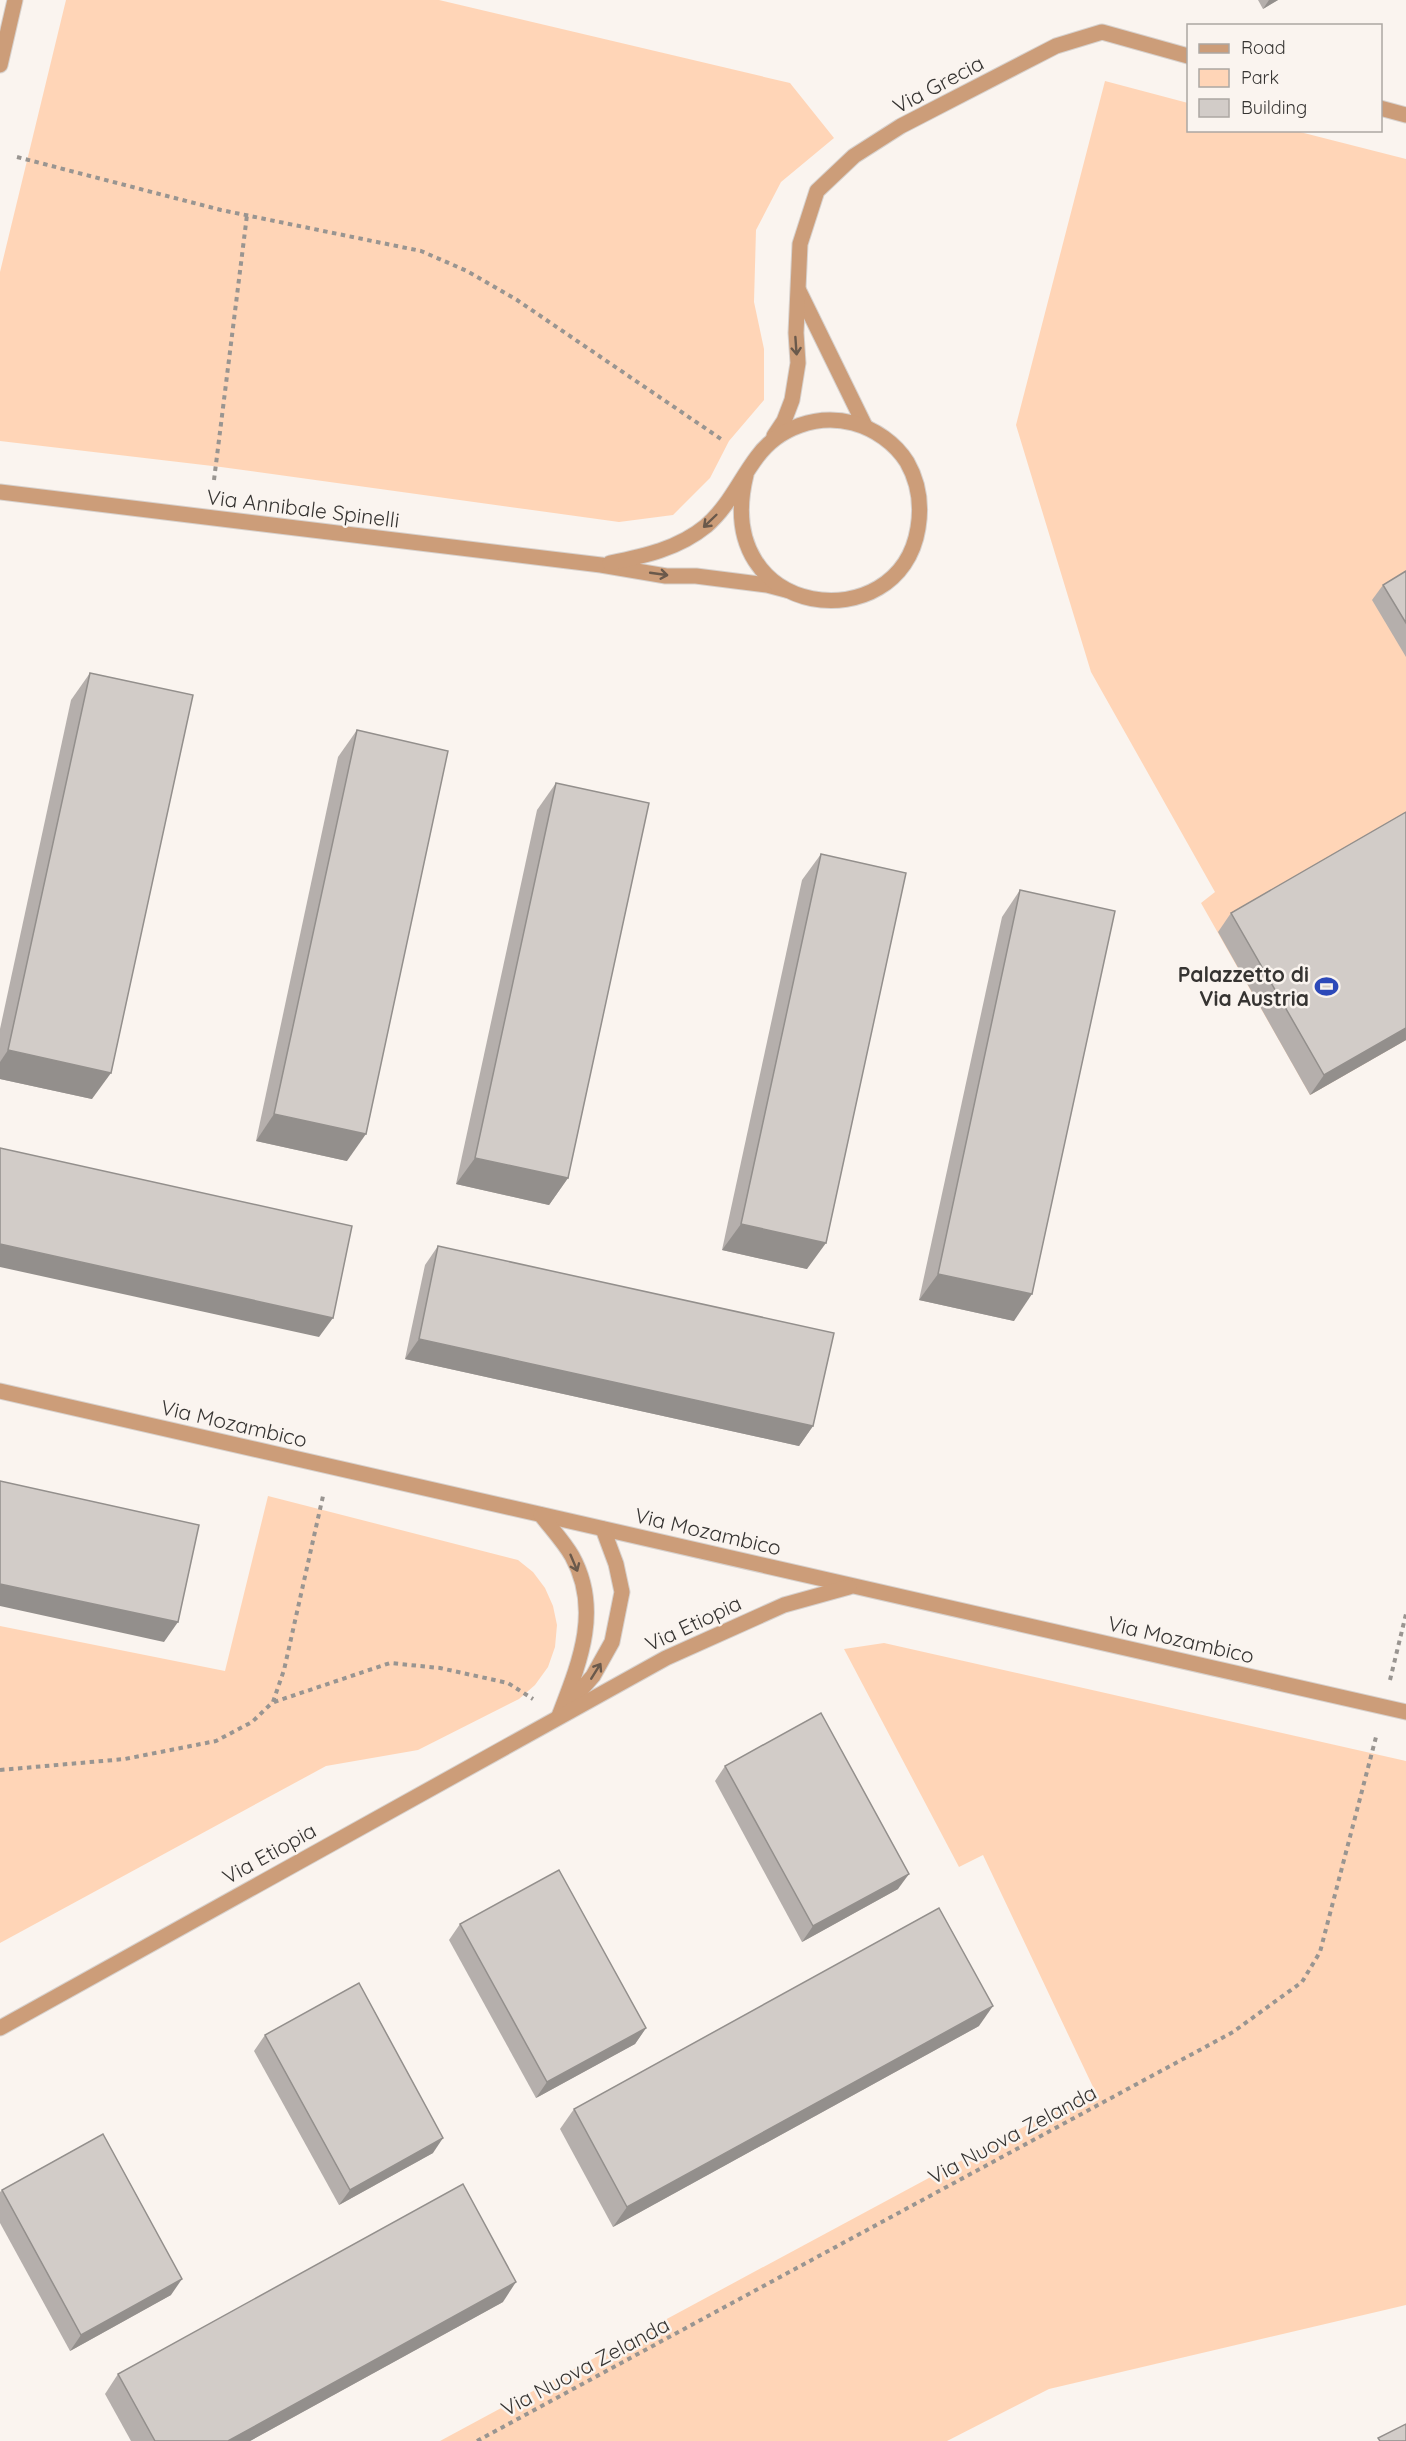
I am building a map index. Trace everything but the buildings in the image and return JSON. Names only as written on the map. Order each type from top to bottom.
[{"type":"street","points":[[0,65],[15,0]]},
{"type":"street","name":"Via Grecia","points":[[770,442],[784,421],[792,400],[798,363],[797,288],[800,244],[817,191],[854,156],[902,126],[1056,46],[1102,32],[1187,56]]},
{"type":"street","points":[[1382,109],[1406,115]]},
{"type":"street","points":[[797,288],[865,426]]},
{"type":"street","points":[[841,420],[865,426],[888,441],[906,461],[918,486],[921,513],[916,540],[904,563],[885,583],[863,596],[837,602],[811,599],[786,590],[765,574],[750,552],[744,536],[740,500],[746,475],[770,442],[791,429],[815,421],[841,420]]},
{"type":"street","name":"Via Annibale Spinelli","points":[[601,565],[652,554],[683,542],[706,525],[733,497],[746,475]]},
{"type":"street","name":"Via Annibale Spinelli","points":[[0,492],[601,565],[666,576],[696,576],[767,585],[786,590]]},
{"type":"street","name":"Via Mozambico","points":[[0,1391],[1406,1712]]},
{"type":"street","points":[[542,1515],[572,1556],[586,1594],[587,1628],[580,1661],[558,1716]]},
{"type":"street","name":"Via Etiopia","points":[[558,1716],[593,1676],[612,1642],[622,1592],[616,1564],[603,1529]]},
{"type":"street","name":"Via Etiopia","points":[[0,2028],[666,1658],[784,1605],[852,1586]]},
{"type":"path","points":[[17,157],[247,215],[422,251],[467,271],[517,300],[724,441]]},
{"type":"path","points":[[214,480],[247,215]]},
{"type":"path","points":[[273,1702],[284,1670],[330,1466]]},
{"type":"path","name":"Via Nuova Zelanda","points":[[477,2441],[1233,2032],[1302,1982],[1320,1952],[1406,1614]]},
{"type":"path","points":[[0,1770],[125,1759],[216,1741],[252,1722],[273,1702],[390,1663],[440,1668],[508,1683],[558,1716]]},
{"type":"green space","points":[[66,0],[439,0],[790,83],[834,138],[781,182],[756,230],[754,302],[764,349],[764,400],[729,441],[710,478],[673,515],[619,522],[221,467],[0,441],[0,272]]},
{"type":"green space","points":[[1105,81],[1187,103],[1187,132],[1300,132],[1406,159],[1406,1040],[1310,1095],[1201,903],[1215,892],[1091,672],[1016,425]]},
{"type":"green space","points":[[268,1496],[518,1560],[533,1572],[545,1588],[553,1606],[557,1625],[555,1647],[548,1667],[535,1685],[519,1699],[418,1750],[326,1766],[0,1943],[0,1626],[225,1671]]},
{"type":"green space","points":[[884,1643],[1406,1761],[1406,2305],[1049,2389],[947,2441],[440,2441],[1094,2089],[983,1855],[959,1867],[844,1649]]},
{"type":"place","name":"Palazzetto di Via Austria","points":[[1327,986]]}]
